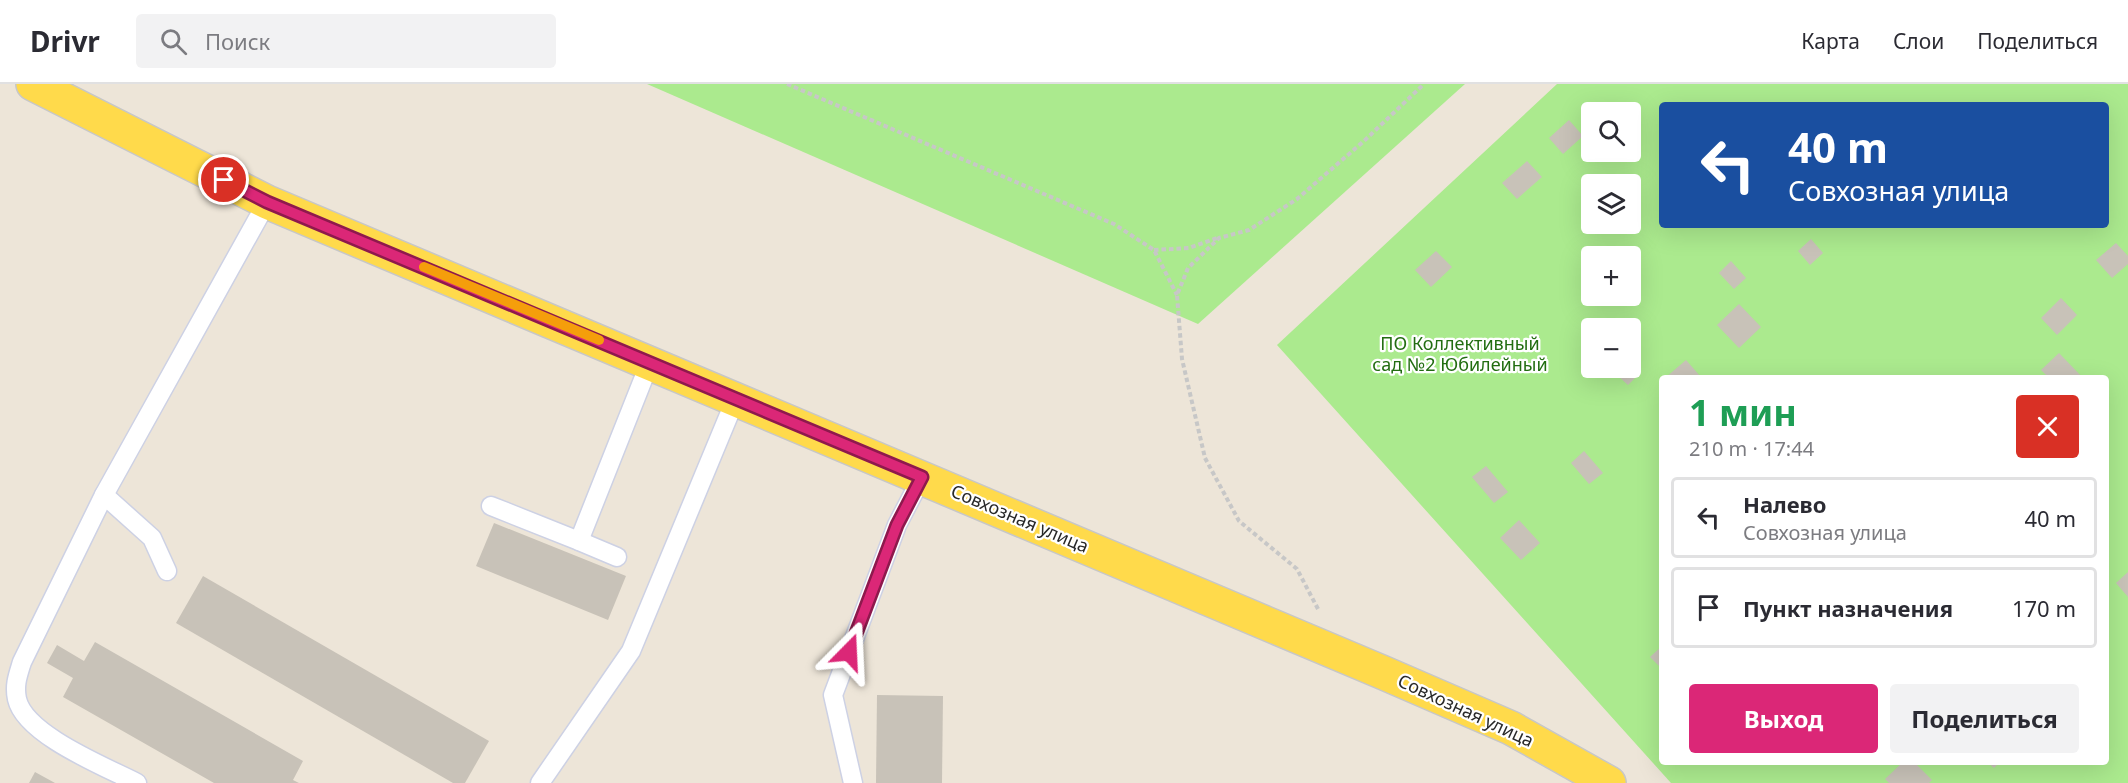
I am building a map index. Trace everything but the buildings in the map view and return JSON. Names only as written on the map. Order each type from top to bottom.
[{"type":"main road","name":"Совхозная улица","points":[[33,84],[267,202],[736,398],[1511,728],[1609,783]]},
{"type":"lane","points":[[137,783],[51,738],[28,719],[18,701],[15,684],[21,662],[104,495],[267,202]]},
{"type":"lane","points":[[579,541],[650,362]]},
{"type":"lane","points":[[540,783],[631,651],[736,398]]},
{"type":"lane","points":[[853,783],[833,695],[897,525],[922,477]]},
{"type":"lane","points":[[104,495],[152,538],[167,571]]},
{"type":"lane","points":[[491,506],[617,557]]},
{"type":"path","points":[[787,84],[1114,224],[1154,250],[1178,296]]},
{"type":"path","points":[[1154,250],[1189,248],[1249,230],[1297,199],[1364,141],[1424,84]]},
{"type":"path","points":[[1220,238],[1188,268],[1178,296],[1182,359],[1206,458],[1239,521],[1297,569],[1342,655]]},
{"type":"green space","points":[[647,84],[1465,84],[1198,324]]},
{"type":"green space","name":"ПО Коллективный сад №2 Юбилейный","points":[[1557,84],[2128,84],[2128,783],[1671,783],[1277,345]]},
{"type":"slow traffic","points":[[424,267],[599,340]]},
{"type":"route","points":[[224,180],[267,202],[922,477],[897,525],[849,652]]}]
